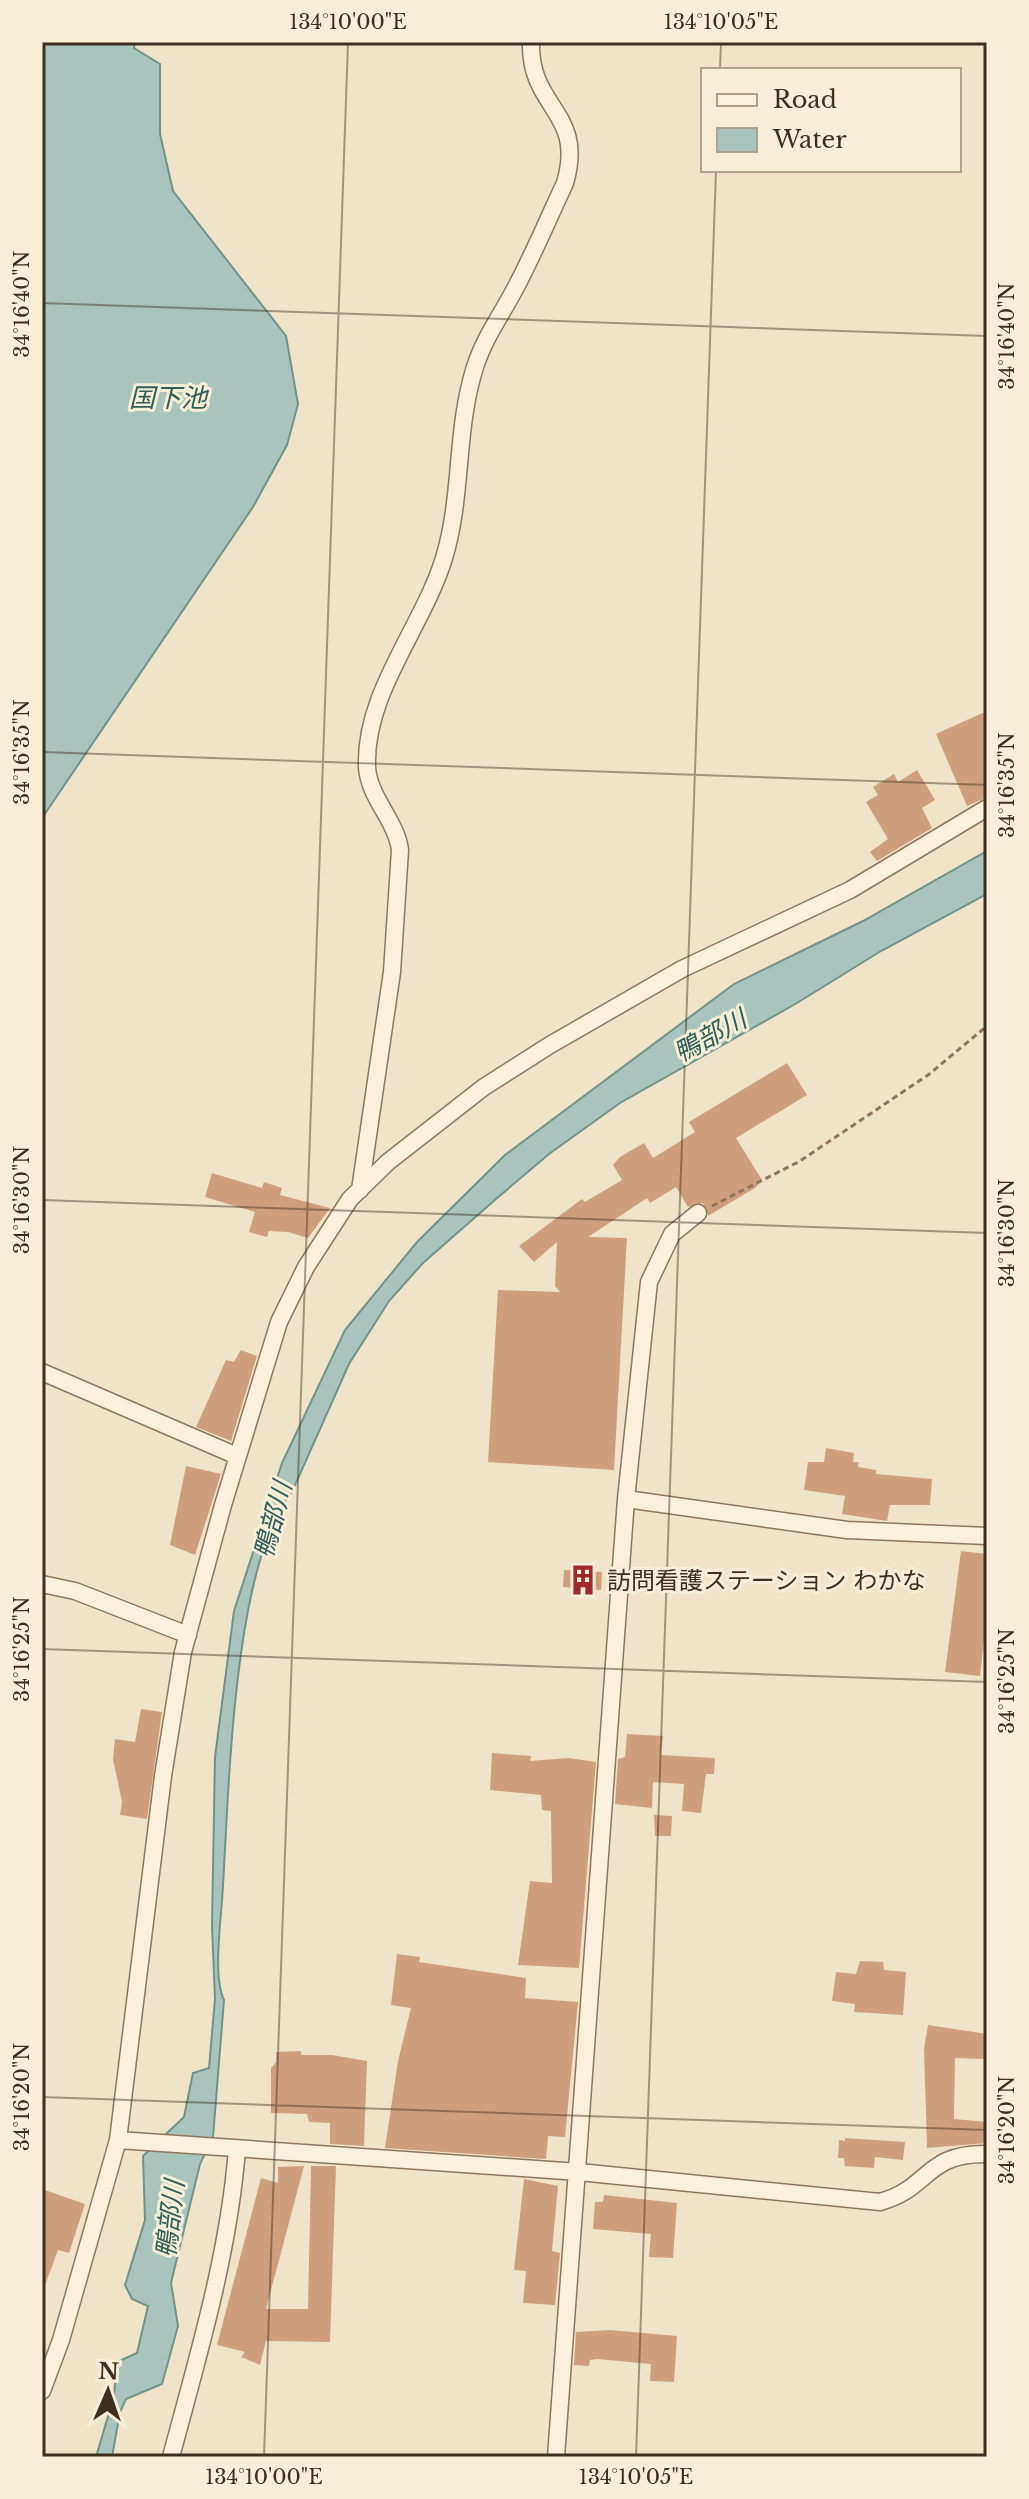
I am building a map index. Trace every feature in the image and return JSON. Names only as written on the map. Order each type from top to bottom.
[{"type":"street","points":[[360,1190],[392,972],[400,850],[398,834],[371,786],[367,768],[371,724],[429,601],[445,555],[458,488],[466,403],[475,366],[534,250],[565,183],[571,161],[566,127],[538,88],[531,42]]},
{"type":"street","points":[[42,2391],[126,2141],[163,1776],[188,1635],[237,1456],[279,1322],[306,1267],[360,1190],[388,1162],[484,1087],[682,969],[850,890],[987,808]]},
{"type":"street","points":[[556,2457],[626,1499],[649,1282],[672,1234],[698,1213]]},
{"type":"street","points":[[42,1372],[237,1456]]},
{"type":"street","points":[[626,1499],[847,1530],[987,1536]]},
{"type":"street","points":[[42,1584],[75,1591],[188,1635]]},
{"type":"street","points":[[126,2141],[579,2172],[880,2202],[904,2195],[935,2165],[958,2154],[987,2154]]},
{"type":"street","points":[[171,2457],[201,2342],[234,2184],[231,2148]]},
{"type":"path","points":[[698,1213],[800,1161],[928,1075],[987,1026]]},
{"type":"water","name":"国下池","points":[[42,42],[135,42],[134,48],[160,64],[160,134],[173,191],[286,336],[298,404],[287,445],[253,507],[42,818]]},
{"type":"water","name":"鴨部川","points":[[987,851],[987,894],[881,951],[797,1003],[620,1103],[549,1154],[423,1263],[389,1301],[349,1364],[292,1492],[272,1525],[257,1570],[246,1622],[228,1794],[218,1961],[224,2000],[213,2137],[200,2164],[171,2283],[178,2326],[162,2384],[126,2399],[120,2412],[112,2457],[96,2457],[114,2396],[117,2362],[137,2353],[148,2306],[132,2299],[125,2285],[145,2220],[143,2156],[184,2117],[193,2073],[209,2068],[215,1999],[212,1926],[215,1757],[234,1611],[282,1463],[345,1330],[417,1242],[505,1155],[734,984],[863,921]]},
{"type":"building","points":[[987,711],[987,797],[967,806],[936,734]]},
{"type":"building","points":[[917,770],[935,800],[922,808],[932,828],[877,861],[870,852],[888,839],[866,802],[878,795],[873,787],[894,774],[898,782]]},
{"type":"building","points":[[787,1063],[807,1095],[736,1138],[762,1180],[755,1188],[708,1216],[703,1203],[688,1207],[676,1187],[650,1203],[647,1198],[588,1237],[627,1238],[614,1470],[488,1462],[498,1290],[560,1292],[555,1286],[557,1242],[534,1262],[519,1246],[582,1199],[585,1202],[622,1180],[613,1165],[620,1157],[644,1143],[653,1158],[695,1132],[689,1122]]},
{"type":"building","points":[[212,1173],[262,1188],[264,1182],[282,1188],[280,1195],[330,1208],[308,1238],[288,1232],[269,1231],[267,1237],[249,1232],[255,1212],[205,1197]]},
{"type":"building","points":[[241,1350],[257,1356],[231,1441],[196,1427],[226,1360],[234,1362]]},
{"type":"building","points":[[826,1448],[854,1453],[853,1462],[859,1462],[858,1467],[876,1470],[876,1474],[932,1479],[930,1505],[890,1505],[887,1521],[842,1514],[845,1496],[804,1490],[808,1462],[824,1462]]},
{"type":"building","points":[[186,1466],[221,1474],[195,1555],[170,1545]]},
{"type":"building","points":[[961,1551],[987,1554],[987,1612],[980,1676],[945,1672]]},
{"type":"building","name":"訪問看護ステーション わかな","points":[[564,1570],[602,1572],[601,1590],[563,1587]]},
{"type":"building","points":[[141,1709],[162,1712],[147,1819],[120,1815],[122,1802],[113,1759],[115,1739],[135,1742]]},
{"type":"building","points":[[627,1734],[663,1736],[661,1755],[715,1758],[714,1774],[706,1774],[701,1813],[682,1811],[684,1784],[653,1782],[652,1808],[615,1804],[618,1759],[625,1757]]},
{"type":"building","points":[[492,1753],[531,1756],[530,1761],[569,1758],[596,1762],[579,1968],[518,1965],[530,1881],[552,1883],[551,1811],[542,1810],[541,1795],[490,1790]]},
{"type":"building","points":[[654,1815],[672,1816],[671,1836],[655,1836]]},
{"type":"building","points":[[397,1954],[420,1957],[419,1962],[526,1978],[525,1998],[578,2002],[565,2137],[548,2136],[546,2159],[385,2148],[398,2061],[411,2008],[391,2005]]},
{"type":"building","points":[[860,1961],[883,1962],[884,1970],[906,1972],[903,2015],[854,2012],[855,2004],[832,2001],[836,1972],[856,1974]]},
{"type":"building","points":[[928,2025],[987,2034],[985,2059],[955,2058],[954,2119],[987,2122],[987,2143],[927,2148],[924,2049]]},
{"type":"building","points":[[301,2051],[301,2055],[332,2055],[367,2061],[364,2146],[330,2144],[330,2123],[309,2122],[307,2114],[271,2113],[271,2068],[276,2062],[276,2052]]},
{"type":"building","points":[[845,2138],[905,2142],[903,2160],[875,2157],[874,2168],[845,2166],[844,2158],[838,2158],[839,2140],[845,2141]]},
{"type":"building","points":[[304,2166],[266,2309],[308,2309],[311,2166],[336,2166],[330,2342],[266,2341],[260,2365],[241,2357],[245,2352],[217,2345],[261,2178],[278,2183],[278,2167]]},
{"type":"building","points":[[524,2179],[558,2186],[552,2251],[560,2253],[555,2305],[523,2303],[526,2271],[514,2270]]},
{"type":"building","points":[[42,2189],[85,2204],[69,2253],[58,2250],[44,2288]]},
{"type":"building","points":[[604,2195],[677,2203],[673,2258],[649,2257],[651,2234],[593,2229],[595,2202],[603,2202]]},
{"type":"building","points":[[610,2330],[677,2336],[674,2382],[650,2381],[651,2364],[597,2359],[590,2360],[589,2366],[574,2365],[576,2332]]},
{"type":"place","name":"訪問看護ステーション わかな","points":[[583,1580]]}]
